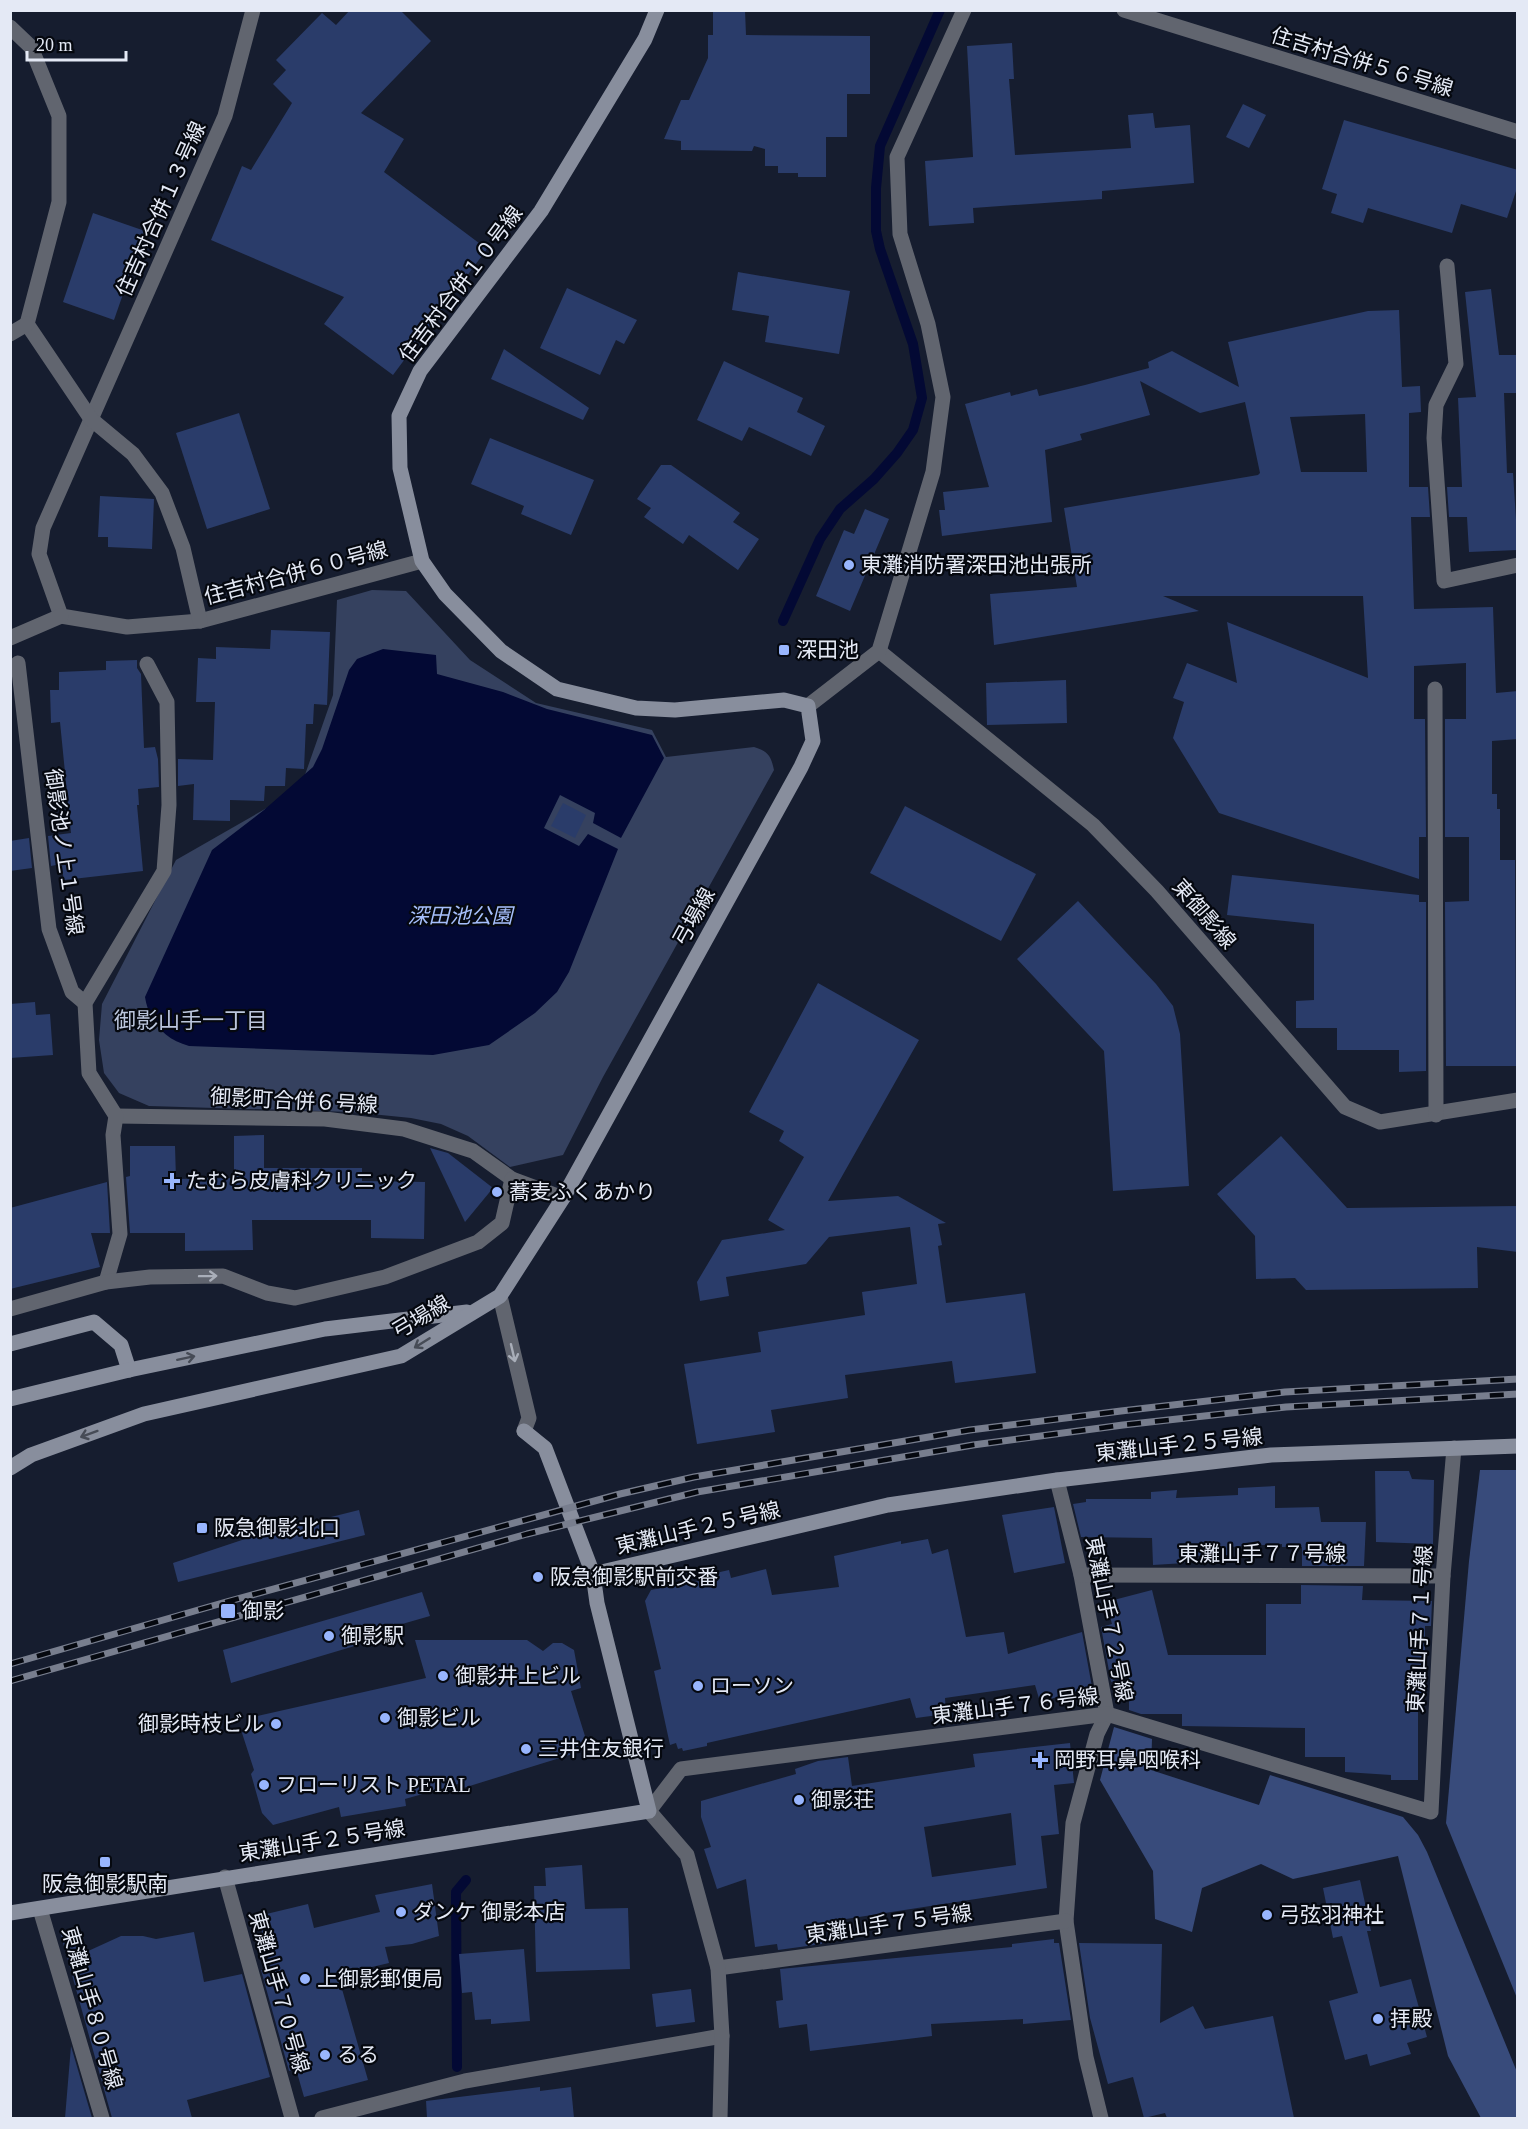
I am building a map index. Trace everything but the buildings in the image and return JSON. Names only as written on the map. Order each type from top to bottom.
[{"type":"street","name":"住吉村合併１３号線","points":[[61,616],[39,554],[43,528],[225,116],[253,10]]},
{"type":"street","name":"住吉村合併１０号線","points":[[657,10],[645,39],[541,211],[420,371],[399,416],[400,468],[422,561],[445,594],[501,651],[557,689],[636,708],[675,710],[784,700],[808,706]]},
{"type":"street","points":[[808,706],[879,651],[933,472],[943,397],[928,324],[900,234],[897,158],[964,10]]},
{"type":"street","name":"住吉村合併５６号線","points":[[1125,10],[1518,132]]},
{"type":"street","points":[[10,27],[31,47],[60,116],[59,202],[27,324],[10,334]]},
{"type":"street","points":[[1447,266],[1456,364],[1436,405],[1434,438],[1444,581],[1518,565]]},
{"type":"street","name":"住吉村合併６０号線","points":[[27,324],[91,419],[133,454],[162,493],[183,548],[200,621],[422,561]]},
{"type":"street","points":[[10,638],[61,616],[127,627],[200,621]]},
{"type":"street","name":"東御影線","points":[[879,651],[1093,825],[1157,891],[1345,1107],[1380,1122],[1436,1115],[1518,1100]]},
{"type":"street","name":"御影池ノ上１号線","points":[[18,663],[49,929],[72,992],[85,1003]]},
{"type":"street","points":[[106,1282],[120,1234],[113,1135],[116,1116],[89,1073],[85,1003],[164,871],[169,805],[167,702],[147,664]]},
{"type":"street","points":[[1435,689],[1436,1115]]},
{"type":"street","name":"弓場線","points":[[500,1296],[563,1198],[801,767],[813,741],[808,706]]},
{"type":"street","name":"御影町合併６号線","points":[[116,1116],[325,1119],[404,1129],[473,1151],[512,1179],[563,1198]]},
{"type":"street","points":[[10,1309],[106,1282],[150,1277],[223,1276],[267,1293],[295,1298],[385,1277],[478,1242],[502,1223],[512,1179]]},
{"type":"street","points":[[472,1312],[500,1296],[529,1418],[524,1431],[545,1448],[593,1574]]},
{"type":"street","name":"弓場線","points":[[10,1399],[129,1370],[325,1329],[472,1312]]},
{"type":"street","name":"弓場線","points":[[10,1468],[32,1455],[144,1414],[401,1356],[472,1312]]},
{"type":"street","points":[[10,1344],[94,1322],[121,1345],[129,1370]]},
{"type":"street","name":"東灘山手２５号線","points":[[10,1913],[649,1811],[597,1603],[593,1574],[888,1505],[1057,1479],[1271,1455],[1518,1446]]},
{"type":"street","name":"東灘山手７１号線","points":[[1431,1812],[1443,1576],[1454,1448]]},
{"type":"street","name":"東灘山手７２号線","points":[[1057,1479],[1081,1575],[1107,1714],[1097,1734],[1073,1823],[1065,1921],[1086,2057],[1101,2118]]},
{"type":"street","name":"東灘山手７７号線","points":[[1081,1575],[1443,1576]]},
{"type":"street","name":"東灘山手７６号線","points":[[649,1811],[681,1769],[1107,1714],[1431,1812]]},
{"type":"street","points":[[649,1811],[687,1855],[718,1968],[723,2036],[720,2118]]},
{"type":"street","name":"東灘山手７０号線","points":[[225,1877],[292,2118]]},
{"type":"street","name":"東灘山手８０号線","points":[[40,1909],[102,2118]]},
{"type":"street","name":"東灘山手７５号線","points":[[718,1968],[1065,1921]]},
{"type":"street","points":[[322,2118],[465,2081],[723,2036]]},
{"type":"green space","name":"深田池公園","points":[[372,590],[406,591],[470,660],[536,703],[652,730],[666,757],[754,747],[766,752],[772,761],[774,770],[603,1077],[563,1155],[510,1167],[468,1136],[441,1124],[411,1118],[351,1112],[149,1106],[119,1093],[104,1073],[99,1040],[102,1004],[176,860],[300,789],[333,695],[337,600]]},
{"type":"shaded area","name":"深田池公園","points":[[383,649],[436,655],[437,674],[503,692],[547,709],[652,735],[664,758],[621,838],[593,823],[595,813],[560,795],[544,828],[579,846],[588,834],[618,849],[569,972],[557,992],[535,1013],[489,1045],[433,1055],[189,1046],[172,1039],[154,1022],[145,997],[212,850],[264,810],[313,767],[322,749],[349,670],[357,659]]},
{"type":"shaded area","points":[[1480,1470],[1517,1470],[1517,1998],[1446,1823],[1469,1561]]},
{"type":"shaded area","points":[[1114,1727],[1152,1739],[1151,1770],[1259,1805],[1270,1775],[1403,1817],[1418,1835],[1427,1852],[1517,2072],[1517,2118],[1481,2118],[1448,2056],[1398,1856],[1293,1879],[1261,1864],[1202,1888],[1192,1932],[1155,1919],[1153,1871],[1100,1780]]},
{"type":"waterway","points":[[783,621],[820,539],[840,509],[874,479],[897,453],[913,430],[922,398],[913,344],[876,231],[876,188],[880,146],[940,10]]},
{"type":"waterway","points":[[457,2067],[456,1892],[466,1880]]},
{"type":"railway","points":[[10,1664],[620,1494],[694,1477],[970,1430],[1121,1411],[1285,1392],[1518,1379]]},
{"type":"railway","points":[[10,1681],[527,1534],[697,1492],[973,1445],[1123,1425],[1286,1407],[1518,1394]]},
{"type":"place","name":"東灘消防署深田池出張所","points":[[849,565]]},
{"type":"place","name":"深田池","points":[[784,650]]},
{"type":"place","name":"たむら皮膚科クリニック","points":[[172,1181]]},
{"type":"place","name":"蕎麦ふくあかり","points":[[497,1192]]},
{"type":"place","name":"阪急御影北口","points":[[202,1528]]},
{"type":"place","name":"阪急御影駅前交番","points":[[538,1577]]},
{"type":"place","name":"御影","points":[[228,1611]]},
{"type":"place","name":"御影駅","points":[[329,1636]]},
{"type":"place","name":"御影井上ビル","points":[[443,1676]]},
{"type":"place","name":"ローソン","points":[[698,1686]]},
{"type":"place","name":"御影ビル","points":[[385,1718]]},
{"type":"place","name":"御影時枝ビル","points":[[276,1724]]},
{"type":"place","name":"三井住友銀行","points":[[526,1749]]},
{"type":"place","name":"岡野耳鼻咽喉科","points":[[1040,1760]]},
{"type":"place","name":"フローリスト PETAL","points":[[264,1785]]},
{"type":"place","name":"御影荘","points":[[799,1800]]},
{"type":"place","name":"阪急御影駅南","points":[[105,1862]]},
{"type":"place","name":"ダンケ 御影本店","points":[[401,1912]]},
{"type":"place","name":"弓弦羽神社","points":[[1267,1915]]},
{"type":"place","name":"上御影郵便局","points":[[305,1979]]},
{"type":"place","name":"拝殿","points":[[1378,2019]]},
{"type":"place","name":"るる","points":[[325,2055]]},
{"type":"district","name":"御影山手一丁目","points":[[191,1020]]}]
